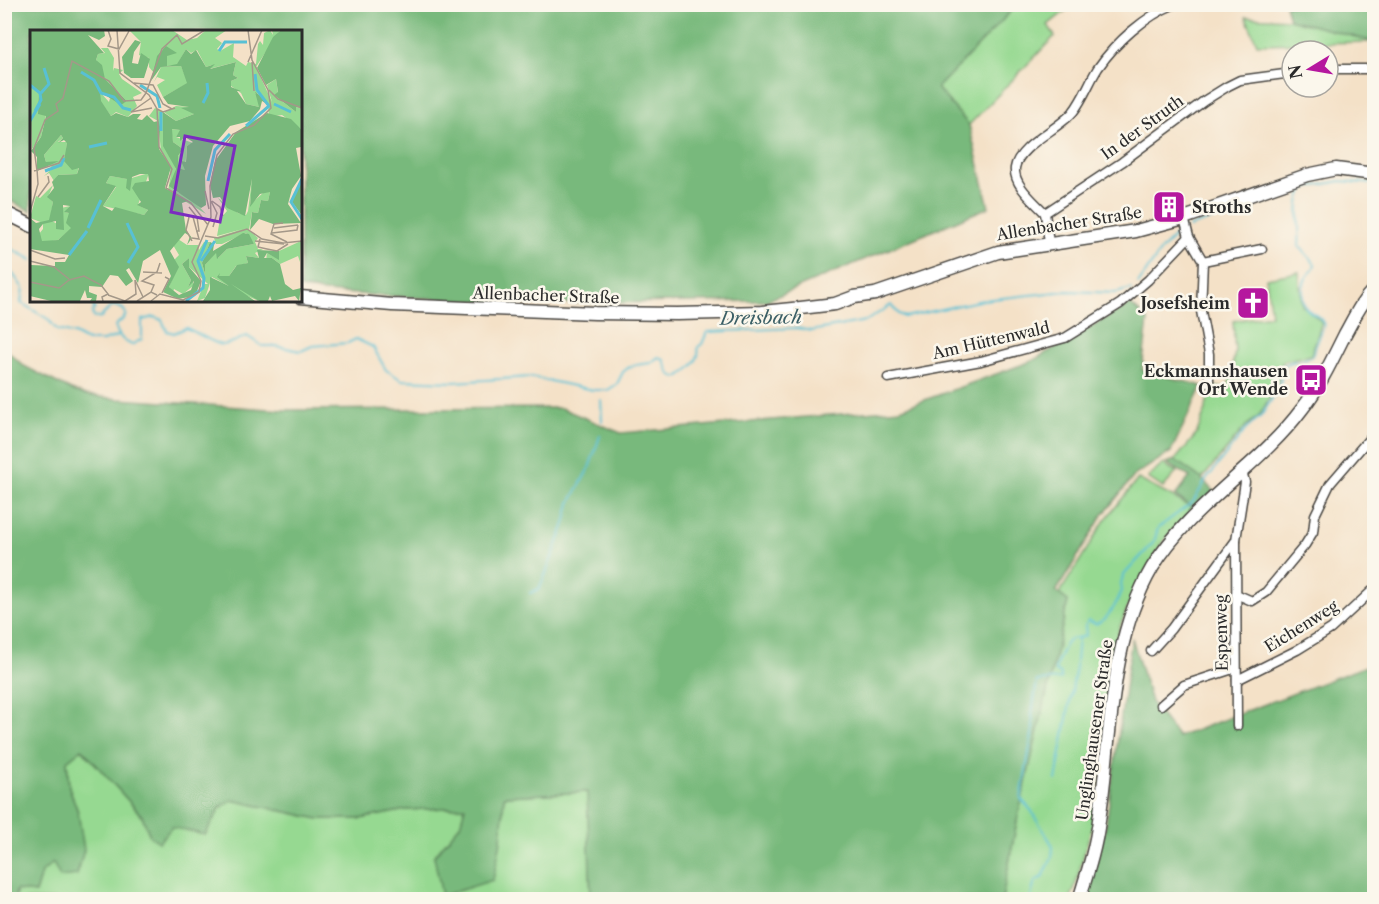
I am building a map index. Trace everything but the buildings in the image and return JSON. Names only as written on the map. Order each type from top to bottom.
[{"type":"main road","name":"Allenbacher Straße","points":[[302,297],[392,305],[595,313],[751,312],[836,304],[854,297],[875,294],[982,255],[1126,232],[1186,228],[1307,174],[1336,169],[1374,174]]},
{"type":"main road","points":[[4,212],[30,225]]},
{"type":"main road","name":"Unglinghausener Straße","points":[[1079,900],[1099,823],[1123,636],[1148,576],[1164,551],[1196,515],[1279,436],[1302,409],[1364,299],[1374,289]]},
{"type":"street","points":[[1049,243],[1045,213],[1017,180],[1015,169],[1018,161],[1026,150],[1072,113],[1098,69],[1116,46],[1155,15],[1175,4]]},
{"type":"street","points":[[1340,69],[1374,69]]},
{"type":"street","name":"In der Struth","points":[[1045,213],[1122,162],[1228,86],[1240,80],[1280,75]]},
{"type":"street","points":[[1186,228],[1203,261],[1201,311],[1209,354],[1209,383]]},
{"type":"street","name":"Am Hüttenwald","points":[[888,378],[981,360],[1065,339],[1120,304],[1148,280],[1186,228]]},
{"type":"street","points":[[1203,261],[1262,249]]},
{"type":"street","points":[[1236,594],[1252,601],[1260,597],[1277,580],[1313,532],[1315,515],[1330,484],[1374,433]]},
{"type":"street","name":"Espenweg","points":[[1237,726],[1236,540],[1245,482],[1242,471]]},
{"type":"street","points":[[1151,651],[1171,629],[1236,540]]},
{"type":"street","name":"Eichenweg","points":[[1237,680],[1288,655],[1331,629],[1374,590]]},
{"type":"street","points":[[1161,705],[1184,685],[1236,668]]},
{"type":"green space","points":[[4,5],[1017,5],[937,88],[969,125],[989,207],[766,301],[521,304],[324,292],[302,288],[302,30],[30,30],[30,211],[4,198]]},
{"type":"green space","points":[[1017,5],[1073,5],[1048,25],[1055,36],[969,125],[937,88]]},
{"type":"green space","points":[[1285,5],[1327,5],[1340,10],[1345,5],[1374,5],[1374,42],[1289,19]]},
{"type":"green space","points":[[1246,17],[1289,19],[1374,42],[1340,43],[1340,39],[1280,39],[1280,44],[1257,44]]},
{"type":"green space","points":[[1299,272],[1302,305],[1322,322],[1311,355],[1283,361],[1276,387],[1259,416],[1246,426],[1202,479],[1175,460],[1196,435],[1211,386],[1228,389],[1235,352],[1233,321],[1271,315],[1266,278]]},
{"type":"green space","points":[[1130,304],[1148,320],[1142,370],[1202,386],[1171,452],[1135,475],[1102,516],[1056,592],[1068,601],[1018,816],[1002,899],[591,899],[587,792],[504,796],[501,841],[493,880],[442,896],[434,856],[460,825],[465,807],[406,810],[360,819],[319,819],[232,800],[220,808],[205,835],[172,827],[159,842],[150,836],[142,816],[82,749],[67,761],[69,787],[78,812],[84,850],[77,875],[60,877],[53,863],[41,873],[35,893],[16,890],[15,899],[5,900],[4,348],[24,366],[71,390],[86,395],[284,410],[561,408],[621,433],[900,409],[1032,361]]},
{"type":"green space","points":[[1175,460],[1202,479],[1214,492],[1195,509],[1175,496],[1190,477],[1166,463]]},
{"type":"green space","points":[[1163,464],[1177,472],[1163,488],[1148,478]]},
{"type":"green space","points":[[1138,479],[1195,509],[1165,539],[1135,589],[1119,629],[1094,819],[1074,890],[1070,899],[1002,900],[1018,816],[1068,601],[1059,594],[1105,520]]},
{"type":"green space","points":[[1132,638],[1151,702],[1178,737],[1374,663],[1374,899],[1086,900],[1106,824]]},
{"type":"green space","points":[[82,749],[142,816],[150,836],[172,827],[205,835],[220,808],[232,800],[319,819],[360,819],[406,810],[466,807],[460,825],[434,856],[501,841],[504,796],[588,792],[591,899],[15,900],[16,890],[35,893],[41,873],[53,862],[78,812],[69,787],[67,761]]},
{"type":"waterway","name":"Dreisbach","points":[[1189,227],[1305,188],[1341,181],[1374,184]]},
{"type":"waterway","points":[[1030,900],[1035,881],[1043,877],[1052,857],[1053,846],[1031,810],[1021,799],[1033,729],[1032,713],[1037,681],[1061,679],[1061,674],[1055,671],[1066,644],[1073,638],[1086,636],[1085,626],[1088,621],[1096,624],[1105,619],[1122,591],[1123,576],[1154,542],[1158,528],[1193,502],[1206,480],[1247,428],[1261,416],[1279,388],[1284,365],[1312,356],[1324,325],[1319,317],[1307,309],[1303,299],[1305,280],[1315,264],[1299,246],[1299,202],[1304,189]]},
{"type":"waterway","name":"Dreisbach","points":[[1138,284],[1162,249],[1183,228]]},
{"type":"waterway","name":"Dreisbach","points":[[4,245],[30,259]]},
{"type":"waterway","points":[[4,269],[13,274],[23,288],[21,303],[48,319],[57,330],[74,334],[87,341],[103,341],[118,336]]},
{"type":"waterway","name":"Dreisbach","points":[[90,302],[95,308],[92,313],[94,318],[101,317],[113,305],[123,309],[126,314],[115,326],[121,337],[132,345],[142,339],[142,320],[154,317],[162,320],[167,331],[174,333],[186,328],[222,345],[247,336],[262,346],[301,351],[312,346],[348,343],[356,339],[373,347],[386,370],[402,380],[454,382],[531,377],[593,390],[608,390],[617,384],[623,372],[628,368],[651,363],[658,357],[664,360],[670,374],[677,378],[696,361],[698,347],[702,344],[707,332],[797,328],[811,331],[866,321],[891,305],[905,317],[983,300],[1067,291],[1116,293],[1131,289]]},
{"type":"waterway","points":[[601,400],[602,421]]},
{"type":"waterway","points":[[530,593],[539,589],[565,524],[570,503],[589,468],[600,436]]},
{"type":"waterway","points":[[1056,780],[1075,673],[1078,638]]},
{"type":"place","name":"Stroths","points":[[1169,207]]},
{"type":"place","name":"Josefsheim","points":[[1253,303]]},
{"type":"place","name":"Eckmannshausen Ort Wende","points":[[1311,380]]}]
